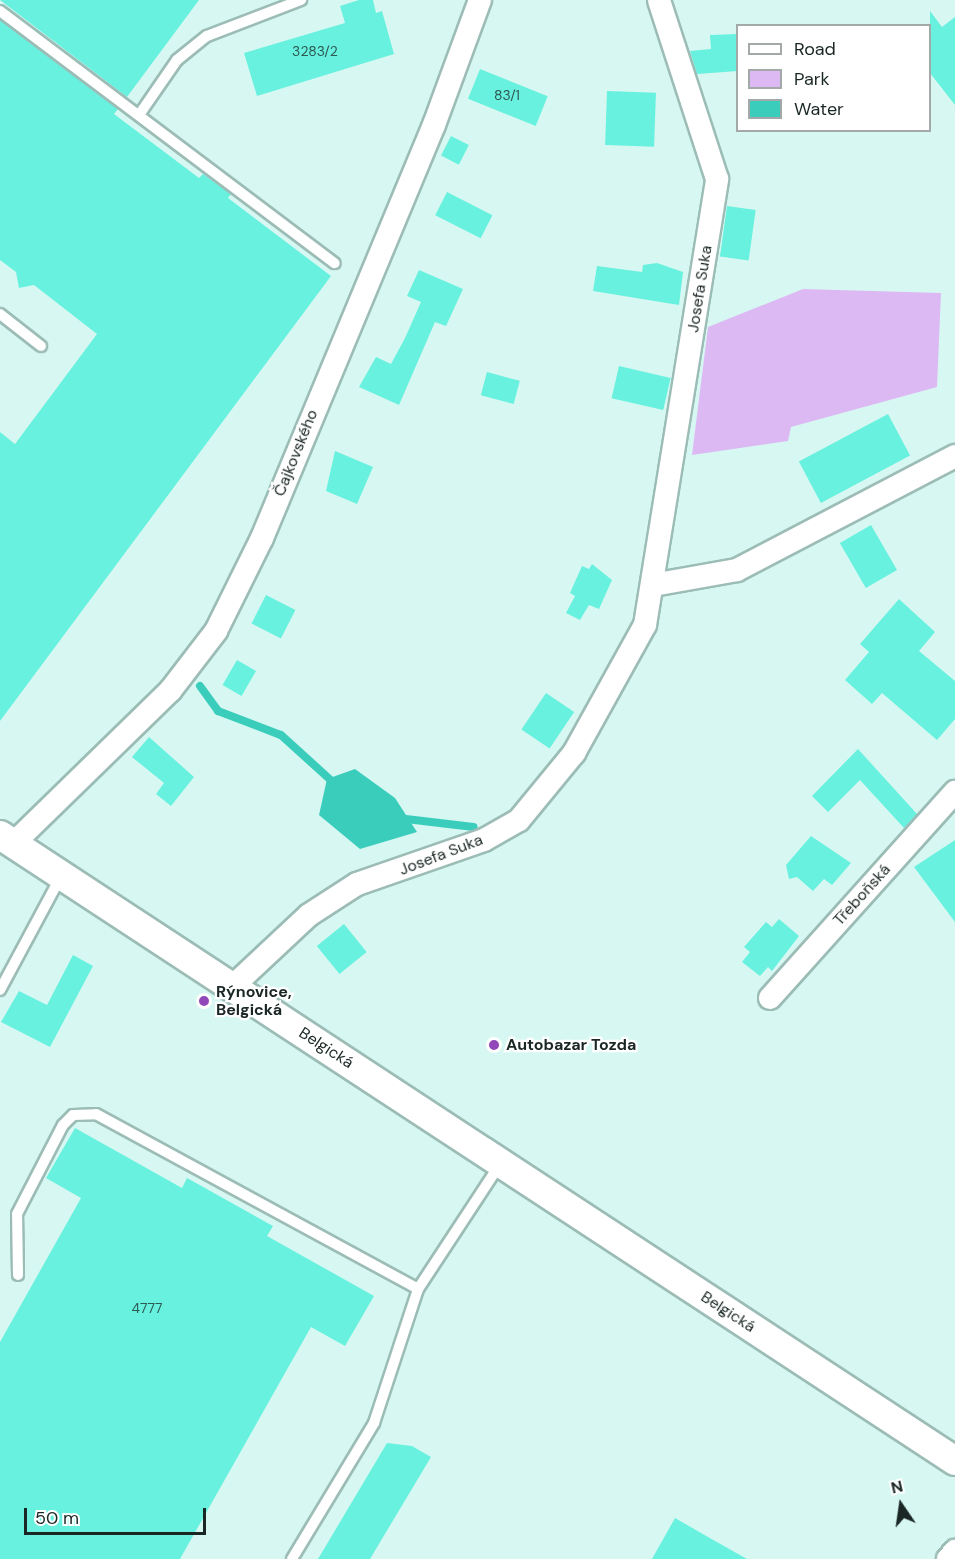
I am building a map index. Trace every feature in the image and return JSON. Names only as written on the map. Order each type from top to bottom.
[{"type":"street","name":"Čajkovského","points":[[7,839],[170,691],[216,631],[262,538],[434,125],[480,0]]},
{"type":"street","name":"Josefa Suka","points":[[232,987],[309,915],[357,885],[484,840],[519,820],[574,753],[645,625],[717,179],[658,0]]},
{"type":"street","points":[[653,585],[737,570],[955,456]]},
{"type":"street","name":"Třeboňská","points":[[770,998],[955,792]]},
{"type":"street","name":"Belgická","points":[[7,839],[955,1461]]},
{"type":"street","points":[[948,1559],[955,1551]]},
{"type":"lane","points":[[139,115],[177,60],[207,36],[301,0]]},
{"type":"lane","points":[[0,11],[335,263]]},
{"type":"lane","points":[[0,314],[41,346]]},
{"type":"lane","points":[[0,990],[62,875]]},
{"type":"lane","points":[[18,1275],[17,1214],[63,1125],[73,1115],[96,1114],[418,1289]]},
{"type":"lane","points":[[292,1559],[374,1424],[418,1289],[501,1163]]},
{"type":"green space","points":[[803,289],[941,293],[937,387],[791,427],[788,441],[692,455],[708,327]]},
{"type":"water","points":[[355,769],[395,798],[417,832],[360,849],[319,815],[327,779]]},
{"type":"building","points":[[0,0],[199,0],[127,97]]},
{"type":"building","points":[[359,0],[373,0],[376,13],[382,11],[394,54],[257,96],[244,53],[345,23],[340,6]]},
{"type":"building","points":[[930,11],[942,27],[955,17],[955,105],[931,74]]},
{"type":"building","points":[[0,20],[118,109],[114,114],[199,178],[203,174],[231,194],[228,198],[331,276],[0,721],[0,432],[15,444],[97,334],[34,285],[19,288],[16,272],[0,260]]},
{"type":"building","points":[[736,34],[736,71],[697,74],[690,51],[711,49],[710,35]]},
{"type":"building","points":[[480,69],[548,96],[536,126],[468,99]]},
{"type":"building","points":[[607,91],[656,93],[654,147],[605,145]]},
{"type":"building","points":[[451,136],[469,145],[459,165],[441,156]]},
{"type":"building","points":[[447,192],[492,215],[481,238],[435,215]]},
{"type":"building","points":[[727,206],[756,210],[749,261],[720,257]]},
{"type":"building","points":[[657,263],[683,272],[679,305],[593,291],[597,266],[642,272],[643,265]]},
{"type":"building","points":[[419,270],[463,289],[446,326],[435,322],[399,405],[359,387],[376,357],[391,364],[405,338],[421,302],[407,296]]},
{"type":"building","points":[[619,366],[671,378],[663,410],[612,398]]},
{"type":"building","points":[[487,372],[520,381],[514,404],[481,395]]},
{"type":"building","points":[[888,414],[910,455],[821,503],[799,461]]},
{"type":"building","points":[[335,451],[373,467],[357,504],[326,491]]},
{"type":"building","points":[[871,525],[897,570],[866,588],[840,543]]},
{"type":"building","points":[[592,564],[612,580],[599,609],[589,605],[580,620],[566,613],[575,596],[570,593],[582,566],[589,569]]},
{"type":"building","points":[[266,595],[295,610],[281,638],[251,624]]},
{"type":"building","points":[[899,599],[935,632],[919,651],[955,681],[955,719],[937,740],[882,693],[872,704],[845,680],[869,652],[860,644]]},
{"type":"building","points":[[237,660],[256,671],[242,696],[222,685]]},
{"type":"building","points":[[546,693],[574,712],[550,748],[521,729]]},
{"type":"building","points":[[149,737],[194,777],[171,806],[156,794],[164,783],[132,757]]},
{"type":"building","points":[[858,749],[917,814],[904,828],[860,780],[828,812],[812,796]]},
{"type":"building","points":[[811,836],[851,863],[832,885],[824,879],[813,891],[797,877],[789,879],[786,865]]},
{"type":"building","points":[[955,840],[955,922],[914,867]]},
{"type":"building","points":[[779,919],[799,936],[772,971],[768,967],[760,976],[742,962],[750,952],[744,947],[766,922],[772,927]]},
{"type":"building","points":[[344,924],[367,952],[339,974],[317,946]]},
{"type":"building","points":[[73,955],[93,966],[50,1047],[1,1022],[19,991],[47,1005]]},
{"type":"building","points":[[75,1128],[182,1188],[187,1178],[273,1226],[267,1236],[374,1296],[345,1346],[311,1327],[180,1559],[0,1559],[0,1342],[81,1198],[46,1178]]},
{"type":"building","points":[[387,1443],[412,1446],[431,1457],[370,1559],[318,1559]]},
{"type":"building","points":[[675,1518],[708,1537],[747,1559],[652,1559]]},
{"type":"waterway","points":[[200,686],[218,711],[281,735],[334,783]]},
{"type":"waterway","points":[[406,819],[474,827]]},
{"type":"place","name":"Rýnovice, Belgická","points":[[204,1001]]},
{"type":"place","name":"Autobazar Tozda","points":[[494,1045]]}]
